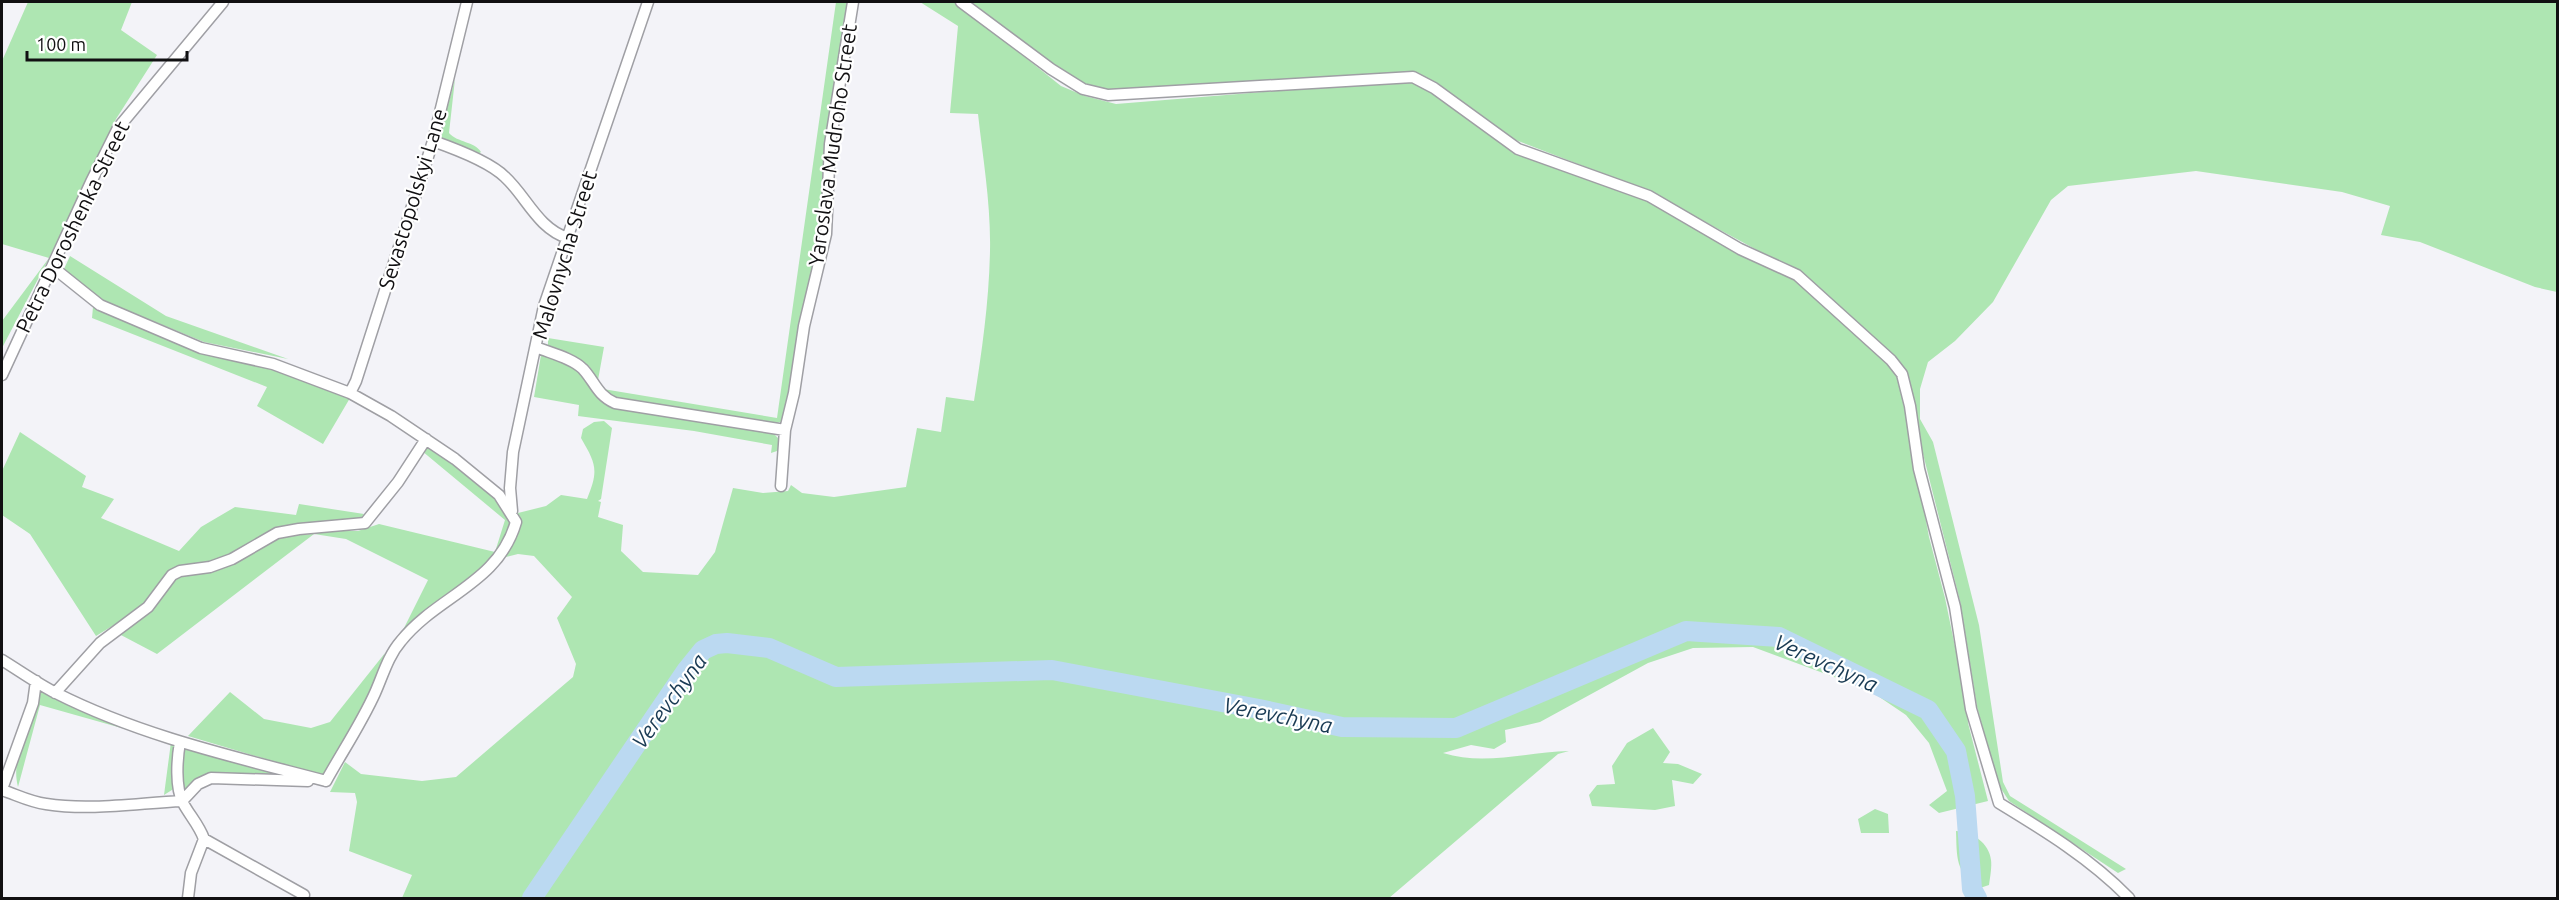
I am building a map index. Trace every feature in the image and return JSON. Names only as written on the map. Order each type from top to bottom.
[{"type":"street","name":"Petra Doroshenka Street","points":[[2,375],[52,270],[90,182],[118,128],[223,2]]},
{"type":"street","name":"Sevastopolskyi Lane","points":[[350,393],[356,381],[433,141],[467,2]]},
{"type":"street","name":"Malovnycha Street","points":[[514,518],[510,488],[511,465],[544,306],[648,2]]},
{"type":"street","name":"Yaroslava Mudroho Street","points":[[781,486],[785,430],[794,393],[804,326],[826,234],[830,144],[853,2]]},
{"type":"street","points":[[961,2],[1051,69],[1083,89],[1108,95],[1413,77],[1434,88],[1518,149],[1649,196],[1740,249],[1797,275],[1891,360],[1902,374],[1910,406],[1919,469],[1955,607],[1971,709],[1999,803],[2054,837],[2112,881],[2129,898]]},
{"type":"street","points":[[433,141],[502,174],[513,185],[532,212],[560,236],[568,238]]},
{"type":"street","points":[[52,270],[60,273],[100,305],[201,348],[273,364],[350,393],[455,459],[500,495],[514,518],[511,537],[487,572],[425,617],[401,640],[389,658],[375,694],[326,781]]},
{"type":"street","points":[[536,347],[574,363],[589,377],[605,399],[785,430]]},
{"type":"street","points":[[55,693],[100,643],[148,608],[172,575],[210,567],[232,559],[277,533],[365,523],[398,482],[426,439]]},
{"type":"street","points":[[2,660],[55,693],[180,742],[326,781]]},
{"type":"street","points":[[36,681],[33,703],[2,790],[30,801],[48,805],[81,806],[182,801],[198,784],[212,778],[326,781]]},
{"type":"street","points":[[180,742],[178,787],[182,801],[201,828],[204,839],[190,873],[188,898]]},
{"type":"street","points":[[204,839],[304,896]]},
{"type":"green space","points":[[28,2],[132,2],[121,30],[157,55],[116,119],[49,258],[2,244],[2,61]]},
{"type":"green space","points":[[836,2],[847,2],[827,136],[822,232],[787,413],[783,421],[774,424],[612,397],[603,389],[777,418]]},
{"type":"green space","points":[[920,2],[956,2],[1061,86],[1085,96],[1116,104],[1396,81],[1414,82],[1430,89],[1519,155],[1642,196],[1799,282],[1880,354],[1899,374],[1929,537],[1945,598],[1967,705],[1968,723],[1988,801],[1939,813],[1929,805],[1947,791],[1929,743],[1906,715],[1869,690],[1753,647],[1693,648],[1648,663],[1540,722],[1505,730],[1506,742],[1494,749],[1471,745],[1443,753],[1458,757],[1490,758],[1569,751],[1558,754],[1389,898],[402,898],[412,875],[349,851],[357,802],[355,793],[330,792],[345,762],[361,774],[422,781],[456,777],[573,677],[576,664],[557,618],[572,597],[534,556],[518,554],[502,558],[516,534],[518,513],[546,506],[561,495],[587,499],[593,481],[594,467],[581,438],[583,429],[594,422],[604,421],[612,428],[601,499],[598,501],[601,502],[598,517],[623,525],[621,551],[643,572],[698,575],[715,552],[733,488],[763,493],[788,491],[791,485],[802,493],[834,497],[906,487],[917,428],[941,432],[946,397],[974,401],[985,326],[990,251],[988,199],[978,114],[950,113],[958,26]]},
{"type":"green space","points":[[967,2],[2557,2],[2557,292],[2535,287],[2420,242],[2381,235],[2390,206],[2342,192],[2196,171],[2068,186],[2051,200],[1993,302],[1955,341],[1928,362],[1920,389],[1920,419],[1933,442],[1979,625],[2003,782],[2010,796],[2126,869],[2118,873],[2009,801],[1998,784],[1977,707],[1960,601],[1917,430],[1906,374],[1896,358],[1805,276],[1648,191],[1500,134],[1413,75],[1111,91],[1082,85]]},
{"type":"green space","points":[[455,79],[449,133],[478,148],[481,152],[476,156],[443,140],[440,135]]},
{"type":"green space","points":[[70,256],[166,316],[288,359],[204,342],[104,301],[64,269]]},
{"type":"green space","points":[[49,258],[2,348],[2,321]]},
{"type":"green space","points":[[93,307],[209,355],[243,361],[302,379],[350,398],[323,444],[257,406],[267,387],[92,318]]},
{"type":"green space","points":[[548,338],[604,347],[598,380],[589,366],[548,345]]},
{"type":"green space","points":[[541,355],[563,361],[577,369],[596,395],[609,406],[772,432],[778,438],[780,450],[771,453],[772,445],[694,431],[578,416],[579,405],[534,397]]},
{"type":"green space","points":[[20,432],[86,476],[82,487],[114,499],[101,518],[179,551],[201,527],[235,507],[296,515],[299,504],[364,514],[361,518],[277,529],[225,559],[174,570],[140,609],[96,636],[30,534],[2,515],[2,471]]},
{"type":"green space","points":[[426,446],[434,448],[499,502],[510,520],[509,533],[500,549],[467,582],[401,634],[428,580],[346,539],[314,534],[157,654],[119,634],[182,574],[278,537],[324,531],[358,531],[379,524],[495,552],[505,520],[422,451]]},
{"type":"green space","points":[[385,653],[369,696],[326,777],[188,736],[230,692],[264,719],[311,728],[330,722]]},
{"type":"green space","points":[[38,686],[63,700],[171,742],[40,705],[18,787],[17,761],[33,711]]},
{"type":"green space","points":[[1653,728],[1670,752],[1663,763],[1678,764],[1702,774],[1693,784],[1672,780],[1675,806],[1655,810],[1592,806],[1589,795],[1597,785],[1615,784],[1612,766],[1627,743]]},
{"type":"green space","points":[[171,742],[176,746],[175,788],[164,795]]},
{"type":"green space","points":[[181,745],[311,779],[214,775],[183,796]]},
{"type":"green space","points":[[1875,809],[1888,814],[1889,833],[1861,833],[1858,819]]},
{"type":"green space","points":[[1956,831],[1974,836],[1987,848],[1991,863],[1989,885],[1980,888],[1962,870],[1957,857]]},
{"type":"waterway","name":"Verevchyna","points":[[532,898],[686,671],[703,650],[716,644],[727,643],[769,648],[836,677],[1052,670],[1342,727],[1456,728],[1686,631],[1779,637],[1928,710],[1956,751],[1965,796],[1972,889],[1977,898]]}]
